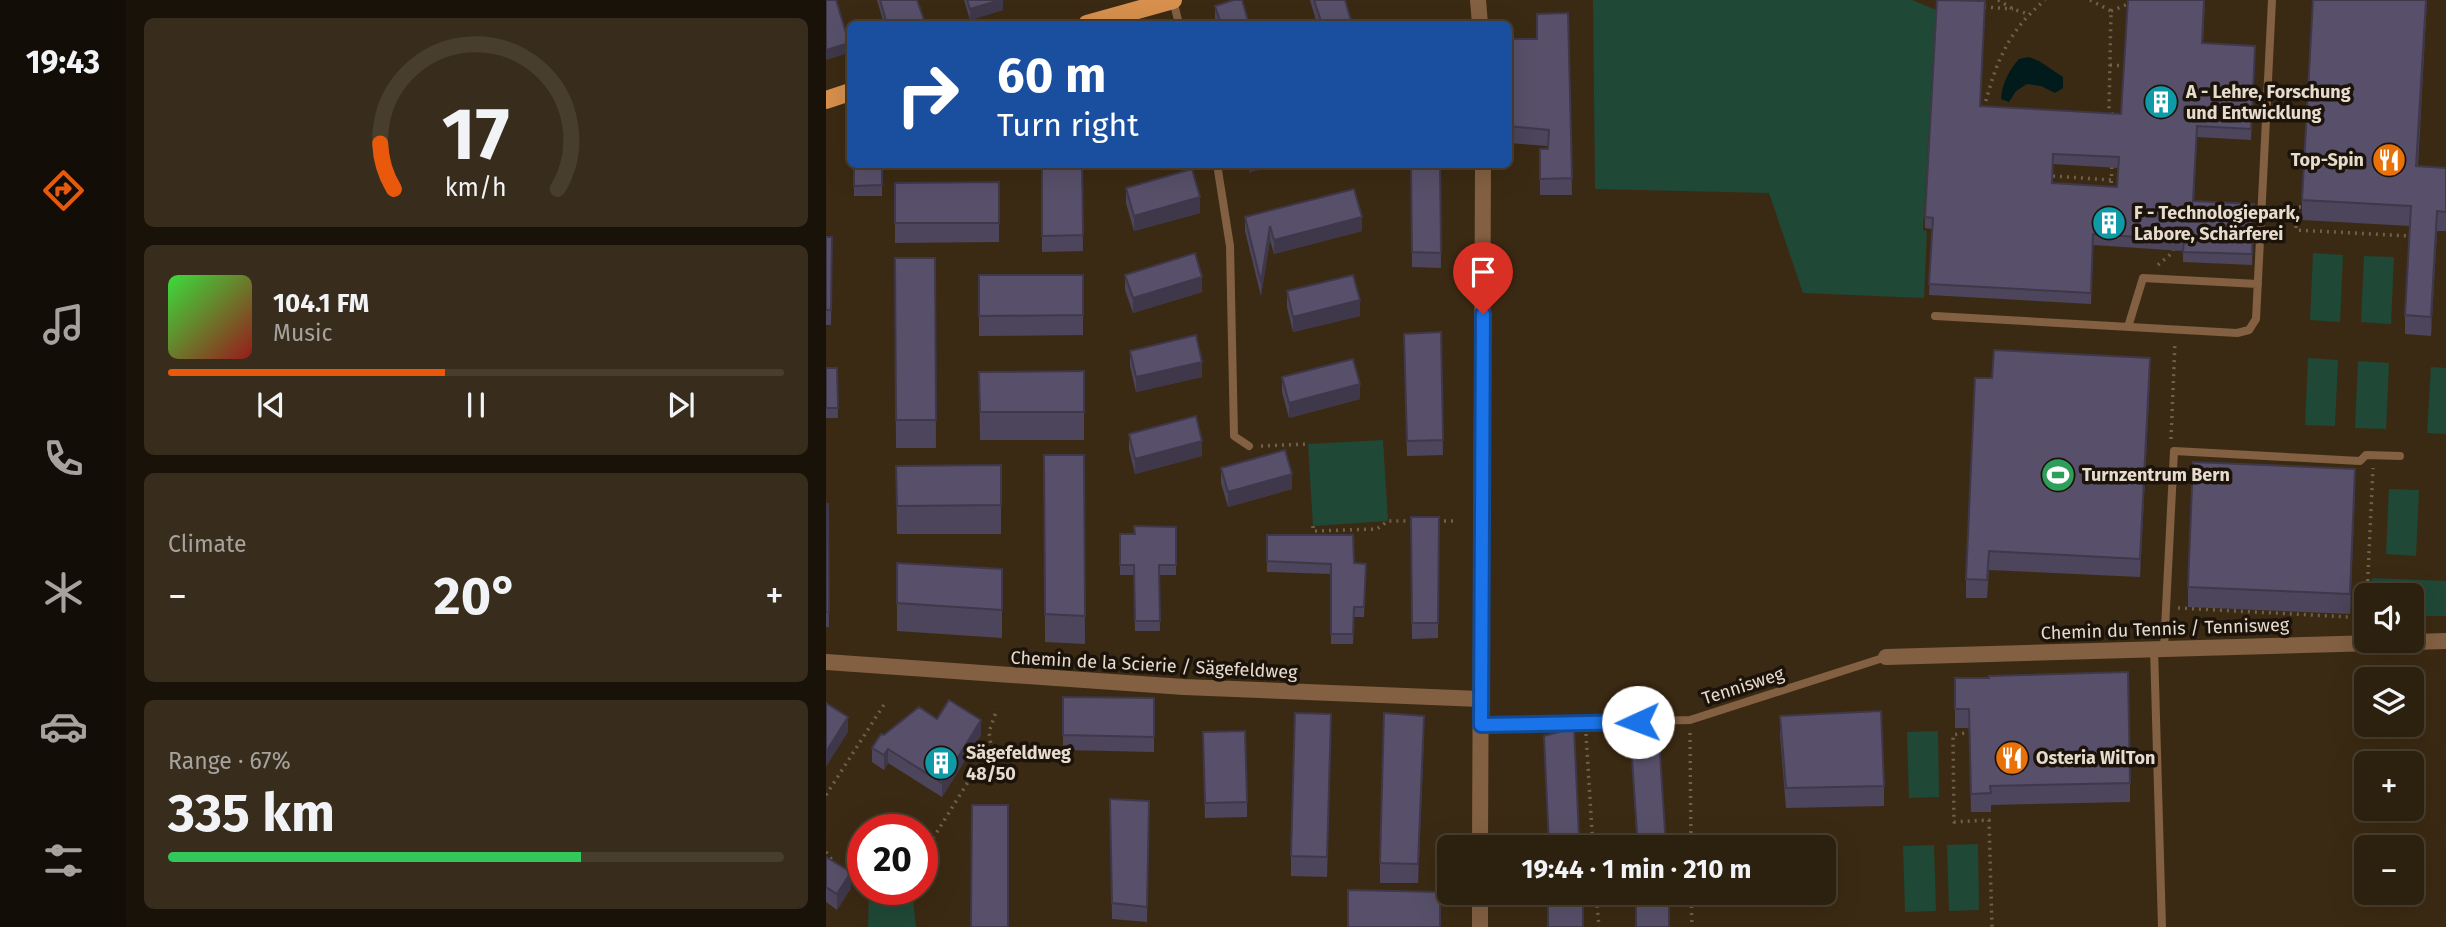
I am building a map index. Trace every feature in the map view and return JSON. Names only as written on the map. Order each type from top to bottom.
[{"type":"main road","points":[[1098,21],[1173,0]]},
{"type":"main road","points":[[826,100],[847,94]]},
{"type":"street","points":[[1478,0],[1480,21]]},
{"type":"street","points":[[1480,835],[1483,168]]},
{"type":"street","name":"Chemin du Tennis / Tennisweg","points":[[1886,657],[2446,641]]},
{"type":"street","name":"Chemin de la Scierie / Sägefeldweg","points":[[826,662],[1184,687],[1480,699]]},
{"type":"street","points":[[1480,905],[1480,927]]},
{"type":"lane","points":[[1173,0],[1178,21]]},
{"type":"lane","points":[[1935,316],[2237,333],[2249,330],[2256,319],[2272,0]]},
{"type":"lane","points":[[1218,168],[1230,246],[1234,436],[1249,446]]},
{"type":"lane","points":[[2128,327],[2143,278],[2258,284]]},
{"type":"lane","points":[[2162,927],[2159,648],[2166,608],[2174,450],[2360,461],[2366,455],[2400,456]]},
{"type":"lane","name":"Tennisweg","points":[[1481,725],[1690,720],[1886,657]]},
{"type":"path","points":[[1998,0],[2028,14]]},
{"type":"path","points":[[1983,113],[1998,60],[2028,14],[2045,0]]},
{"type":"path","points":[[2091,0],[2110,10],[2128,4]]},
{"type":"path","points":[[1973,6],[2013,9]]},
{"type":"path","points":[[2110,10],[2109,109],[2114,121]]},
{"type":"path","points":[[2110,65],[2125,66]]},
{"type":"path","points":[[2111,197],[2112,156]]},
{"type":"path","points":[[2053,176],[2111,180]]},
{"type":"path","points":[[2290,218],[2291,207],[2303,207]]},
{"type":"path","points":[[2263,216],[2296,218],[2296,230],[2410,236]]},
{"type":"path","points":[[2143,278],[2173,253],[2174,241]]},
{"type":"path","points":[[2174,450],[2171,443],[2175,329]]},
{"type":"path","points":[[1249,446],[1308,444]]},
{"type":"path","points":[[2360,461],[2373,461],[2368,583]]},
{"type":"path","points":[[1313,526],[1313,531],[1377,529],[1388,521],[1453,521]]},
{"type":"path","points":[[2166,608],[2354,619]]},
{"type":"path","points":[[826,795],[885,703]]},
{"type":"path","points":[[938,830],[990,745],[989,732],[997,709]]},
{"type":"path","points":[[1690,720],[1691,835]]},
{"type":"path","points":[[1585,724],[1592,835]]},
{"type":"path","points":[[1973,732],[1953,735],[1954,822],[1989,820],[1992,927]]},
{"type":"path","points":[[826,852],[836,865]]},
{"type":"path","points":[[1597,905],[1599,927]]},
{"type":"path","points":[[1691,905],[1692,927]]},
{"type":"green space","points":[[1593,0],[1912,0],[1936,10],[1923,230],[1927,231],[1924,298],[1803,293],[1769,193],[1595,189]]},
{"type":"green space","points":[[2313,253],[2343,255],[2340,322],[2310,320]]},
{"type":"green space","points":[[2364,256],[2394,257],[2391,324],[2361,322]]},
{"type":"green space","points":[[2308,358],[2338,360],[2335,426],[2305,425]]},
{"type":"green space","points":[[2358,361],[2389,363],[2386,429],[2355,428]]},
{"type":"green space","points":[[2431,367],[2446,368],[2446,434],[2427,433]]},
{"type":"green space","points":[[1383,440],[1388,521],[1313,526],[1308,444]]},
{"type":"green space","points":[[2389,489],[2419,490],[2416,556],[2386,554]]},
{"type":"green space","points":[[2372,578],[2446,581],[2446,616],[2424,616],[2424,583],[2372,583]]},
{"type":"green space","points":[[1938,731],[1939,797],[1909,798],[1907,732]]},
{"type":"green space","points":[[1978,844],[1979,910],[1949,911],[1947,845]]},
{"type":"green space","points":[[1934,845],[1936,911],[1905,912],[1903,846]]},
{"type":"green space","points":[[869,905],[914,905],[916,927],[868,927]]},
{"type":"water","points":[[2029,57],[2063,77],[2063,88],[2055,93],[2041,86],[2027,84],[2016,91],[2009,102],[2001,99],[2004,83],[2012,68],[2019,59]]},
{"type":"building","points":[[826,0],[836,0],[847,44],[826,50]]},
{"type":"building","points":[[880,0],[917,0],[924,20],[920,21],[886,21]]},
{"type":"building","points":[[967,0],[1000,0],[970,9]]},
{"type":"building","points":[[1242,0],[1248,21],[1220,21],[1215,6]]},
{"type":"building","points":[[1314,0],[1345,0],[1351,21],[1321,21]]},
{"type":"building","points":[[1937,0],[1985,1],[1980,106],[2121,114],[2128,0],[2204,0],[2202,43],[2255,46],[2251,129],[2197,126],[2193,201],[2254,204],[2252,254],[2183,252],[2184,240],[2093,234],[2091,293],[1929,284],[1933,218],[1925,217]],"holes":[[[2053,154],[2119,157],[2117,187],[2052,183]]]},
{"type":"building","points":[[2313,0],[2426,0],[2416,166],[2446,168],[2446,212],[2437,211],[2431,317],[2405,315],[2411,206],[2302,200]]},
{"type":"building","points":[[1568,13],[1572,178],[1540,179],[1540,149],[1548,149],[1549,130],[1512,126],[1512,39],[1537,39],[1537,14]]},
{"type":"building","points":[[854,168],[882,168],[882,185],[854,186]]},
{"type":"building","points":[[1042,168],[1082,168],[1083,235],[1042,236]]},
{"type":"building","points":[[1411,168],[1440,168],[1441,253],[1412,252]]},
{"type":"building","points":[[1192,169],[1200,197],[1134,216],[1126,188]]},
{"type":"building","points":[[999,182],[999,223],[895,223],[895,183]]},
{"type":"building","points":[[1354,189],[1362,217],[1274,240],[1270,226],[1261,282],[1245,217]]},
{"type":"building","points":[[826,237],[832,237],[831,310],[826,310]]},
{"type":"building","points":[[1195,253],[1202,277],[1133,298],[1125,275]]},
{"type":"building","points":[[895,258],[935,258],[936,420],[896,420]]},
{"type":"building","points":[[979,275],[1083,275],[1083,315],[979,316]]},
{"type":"building","points":[[1353,275],[1360,300],[1293,317],[1287,291]]},
{"type":"building","points":[[1441,332],[1443,440],[1407,441],[1404,334]]},
{"type":"building","points":[[1196,335],[1202,362],[1136,377],[1130,351]]},
{"type":"building","name":"Turnzentrum Bern","points":[[1994,350],[2150,358],[2140,559],[1989,551],[1987,580],[1966,579],[1975,378],[1992,378]]},
{"type":"building","points":[[1353,359],[1360,384],[1289,403],[1282,377]]},
{"type":"building","points":[[826,368],[837,368],[838,408],[826,408]]},
{"type":"building","points":[[1084,371],[1084,412],[980,412],[979,372]]},
{"type":"building","points":[[1196,416],[1202,441],[1135,459],[1129,434]]},
{"type":"building","points":[[1285,450],[1292,474],[1228,492],[1221,468]]},
{"type":"building","points":[[1044,455],[1084,455],[1085,616],[1045,614]]},
{"type":"building","points":[[2193,462],[2355,469],[2350,594],[2188,587]]},
{"type":"building","points":[[1001,465],[1001,505],[897,506],[896,466]]},
{"type":"building","points":[[828,504],[829,612],[826,612]]},
{"type":"building","points":[[1411,517],[1439,517],[1438,623],[1412,623]]},
{"type":"building","points":[[1134,526],[1176,527],[1176,565],[1159,565],[1160,621],[1135,621],[1134,565],[1120,565],[1120,534],[1135,534]]},
{"type":"building","points":[[1267,535],[1353,535],[1354,563],[1366,564],[1364,607],[1354,607],[1353,634],[1331,634],[1331,564],[1267,561]]},
{"type":"building","points":[[897,563],[1002,569],[1002,610],[897,603]]},
{"type":"building","points":[[2128,672],[2130,783],[1990,786],[1991,793],[1971,794],[1969,709],[1955,709],[1955,678]]},
{"type":"building","points":[[1063,697],[1154,698],[1154,737],[1063,735]]},
{"type":"building","points":[[949,700],[981,720],[942,783],[888,749],[884,755],[872,748],[881,734],[884,735],[919,707],[937,719]]},
{"type":"building","points":[[826,703],[848,717],[826,752]]},
{"type":"building","points":[[1881,711],[1884,786],[1786,788],[1780,716]]},
{"type":"building","points":[[1295,713],[1331,714],[1327,857],[1291,856]]},
{"type":"building","points":[[1384,713],[1424,716],[1418,864],[1380,863]]},
{"type":"building","points":[[1658,723],[1665,835],[1637,835],[1630,730]]},
{"type":"building","points":[[1574,728],[1579,835],[1549,835],[1544,736]]},
{"type":"building","points":[[1245,731],[1247,802],[1205,803],[1203,732]]},
{"type":"building","points":[[1110,799],[1149,801],[1147,907],[1112,903]]},
{"type":"building","points":[[972,805],[1008,805],[1008,927],[971,927]]},
{"type":"building","points":[[826,857],[847,870],[847,878],[837,894],[826,887]]},
{"type":"building","points":[[1348,890],[1437,892],[1440,927],[1348,927]]},
{"type":"building","points":[[1548,905],[1583,905],[1583,927],[1548,927]]},
{"type":"building","points":[[1636,905],[1669,905],[1669,927],[1636,927]]},
{"type":"place","name":"A - Lehre, Forschung und Entwicklung","points":[[2161,102]]},
{"type":"place","name":"Top-Spin","points":[[2389,160]]},
{"type":"place","name":"F - Technologiepark, Labore, Schärferei","points":[[2109,223]]},
{"type":"place","name":"Turnzentrum Bern","points":[[2058,475]]},
{"type":"place","name":"Osteria WilTon","points":[[2012,758]]},
{"type":"place","name":"Sägefeldweg 48/50","points":[[941,763]]},
{"type":"route","points":[[1483,314],[1481,725],[1638,722]]}]
